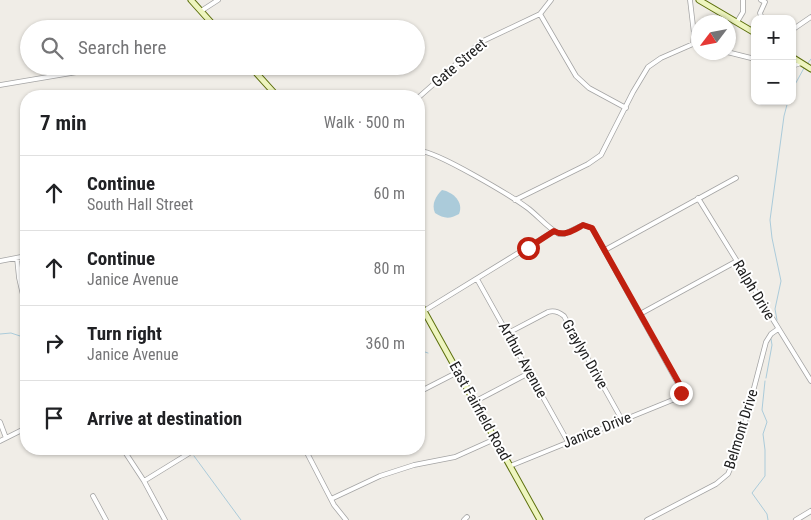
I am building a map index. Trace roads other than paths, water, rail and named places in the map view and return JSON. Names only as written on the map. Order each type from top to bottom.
[{"type":"main road","points":[[191,0],[210,20]]},
{"type":"main road","points":[[699,0],[751,31]]},
{"type":"main road","points":[[796,60],[811,69]]},
{"type":"main road","points":[[258,75],[272,90]]},
{"type":"main road","name":"East Fairfield Road","points":[[425,318],[458,372],[540,520]]},
{"type":"street","points":[[202,11],[218,0]]},
{"type":"street","name":"Gate Street","points":[[425,92],[481,42],[540,14],[550,0]]},
{"type":"street","points":[[690,0],[692,15]]},
{"type":"street","points":[[737,22],[743,12],[743,0]]},
{"type":"street","points":[[761,15],[764,1]]},
{"type":"street","points":[[540,14],[576,76],[589,88],[626,108]]},
{"type":"street","points":[[796,27],[811,18]]},
{"type":"street","points":[[515,200],[588,164],[601,155],[648,67],[661,58],[691,45]]},
{"type":"street","points":[[736,54],[751,57]]},
{"type":"street","points":[[796,65],[801,63]]},
{"type":"street","points":[[0,85],[60,75]]},
{"type":"street","points":[[425,152],[445,160],[515,200],[559,234],[564,234],[583,225],[592,228],[640,314],[737,261]]},
{"type":"street","points":[[605,250],[736,178]]},
{"type":"street","name":"Ralph Drive","points":[[698,198],[811,381]]},
{"type":"street","points":[[425,310],[554,231]]},
{"type":"street","points":[[0,261],[20,257]]},
{"type":"street","points":[[16,258],[20,283]]},
{"type":"street","name":"Arthur Avenue","points":[[477,279],[568,442]]},
{"type":"street","name":"Graylyn Drive","points":[[508,334],[548,312],[555,311],[564,316],[622,420]]},
{"type":"street","name":"Janice Drive","points":[[510,466],[674,399],[681,393],[680,385],[640,314]]},
{"type":"street","name":"Belmont Drive","points":[[647,520],[716,484],[728,474],[737,453],[766,342],[771,334],[778,329]]},
{"type":"street","points":[[425,389],[458,372]]},
{"type":"street","points":[[474,402],[529,372]]},
{"type":"street","points":[[0,422],[6,438]]},
{"type":"street","points":[[0,441],[20,431]]},
{"type":"street","points":[[331,499],[380,476],[414,465],[455,457],[495,439]]},
{"type":"street","points":[[126,455],[144,481],[166,520]]},
{"type":"street","points":[[144,481],[186,455]]},
{"type":"street","points":[[308,455],[340,515],[346,520]]},
{"type":"street","points":[[93,496],[106,520]]},
{"type":"street","points":[[796,520],[811,511]]},
{"type":"water","points":[[442,190],[454,195],[459,202],[459,214],[447,218],[435,213],[435,200]]},
{"type":"waterway","points":[[808,63],[811,59]]},
{"type":"waterway","points":[[796,83],[804,68]]},
{"type":"waterway","points":[[777,320],[775,309],[781,281],[770,220],[787,105]]},
{"type":"waterway","points":[[0,334],[11,333],[20,336]]},
{"type":"waterway","points":[[766,378],[772,345],[771,339]]},
{"type":"waterway","points":[[765,381],[762,410],[767,422],[763,434],[765,476],[752,493],[767,514],[768,520]]},
{"type":"waterway","points":[[194,456],[241,520]]}]
